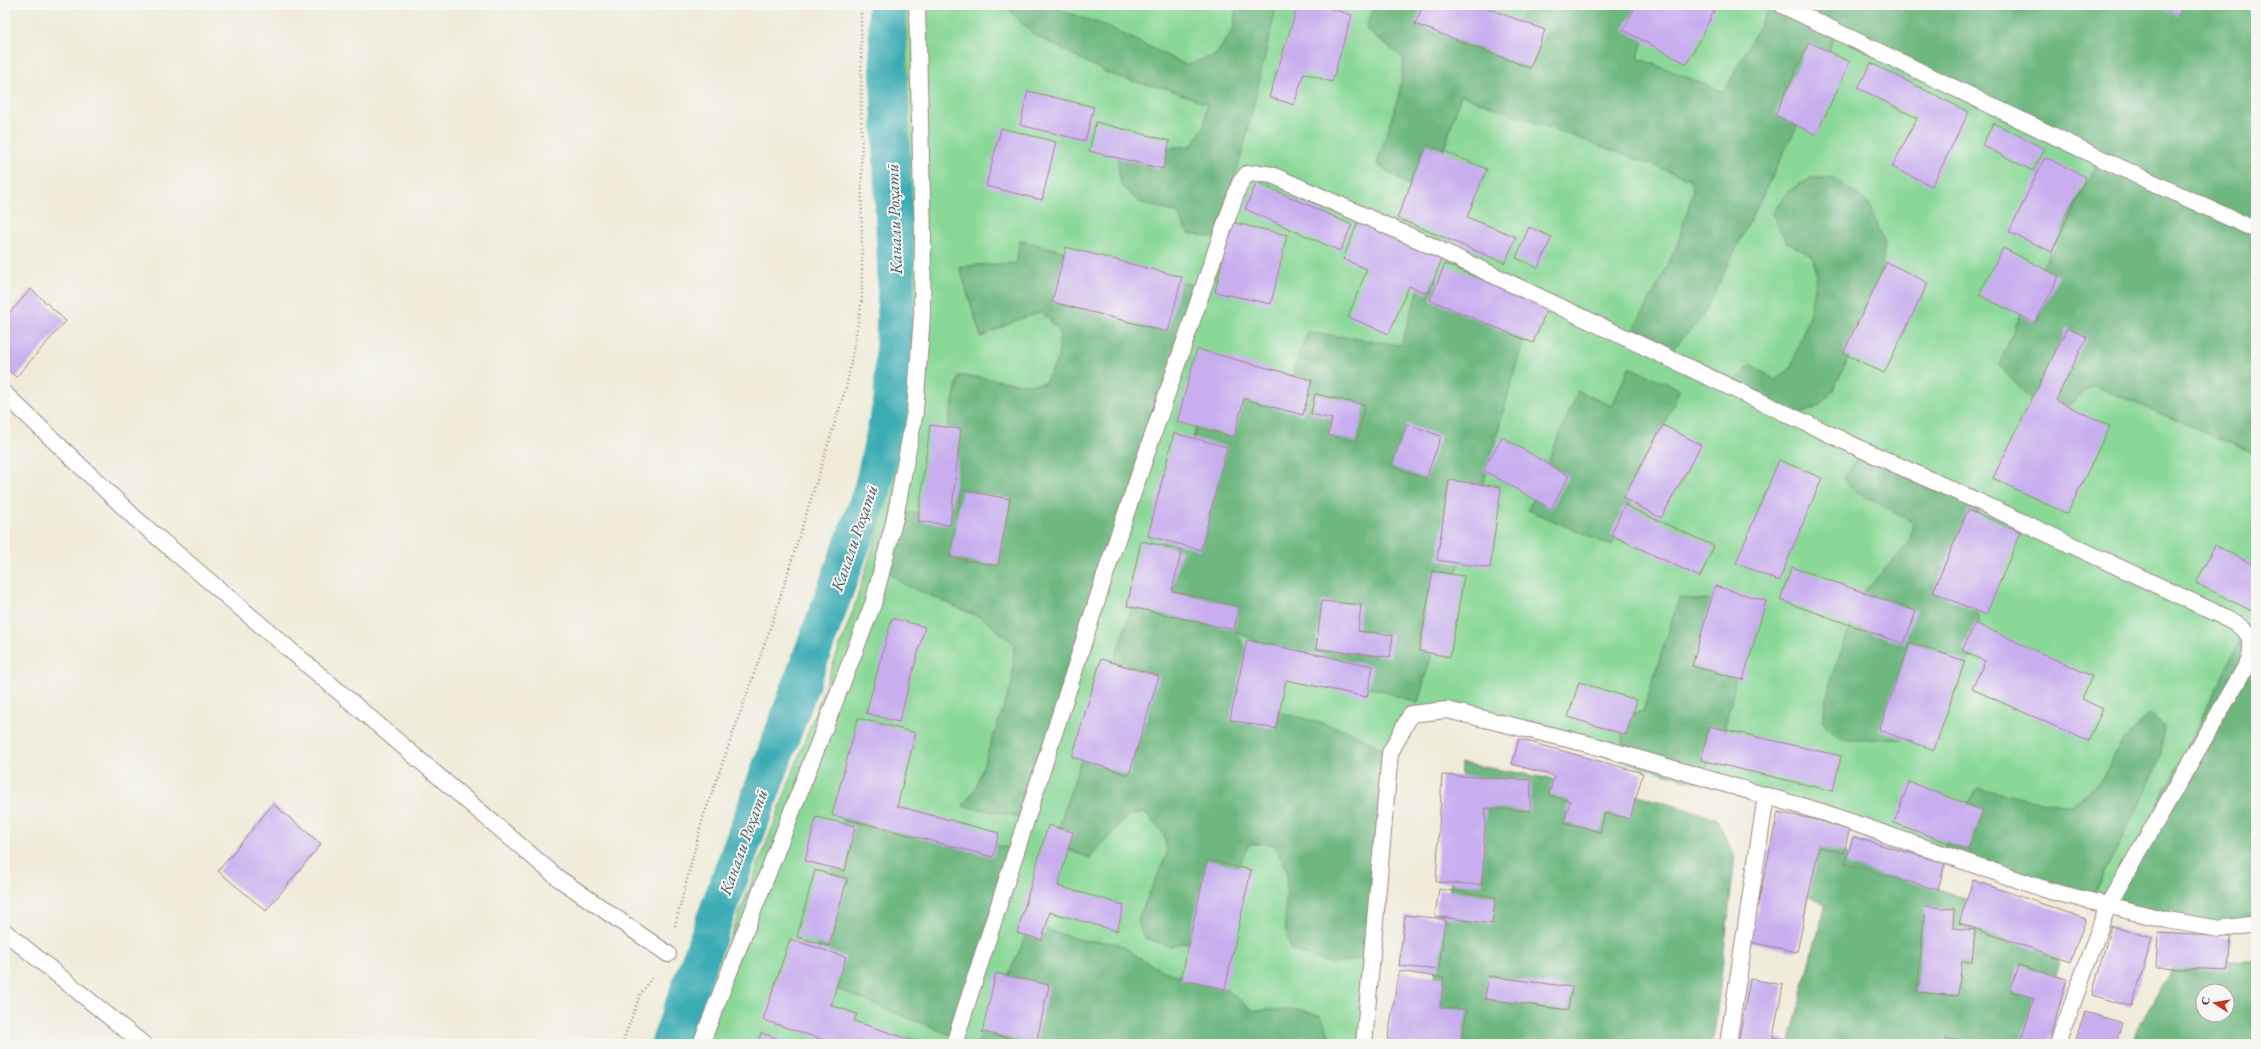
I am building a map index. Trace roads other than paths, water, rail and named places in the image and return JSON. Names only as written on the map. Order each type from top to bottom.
[{"type":"lane","points":[[701,1044],[873,604],[895,518],[915,412],[922,314],[923,236],[917,5]]},
{"type":"lane","points":[[1782,5],[2104,160],[2256,230]]},
{"type":"lane","points":[[954,1044],[1109,563],[1223,230],[1240,183],[1247,174],[1253,173],[1272,175],[1421,241],[1852,445],[1984,504],[2229,619],[2244,629],[2251,638],[2252,645],[2249,662],[2108,905],[2058,1044]]},
{"type":"lane","points":[[5,394],[135,518],[552,873],[668,954]]},
{"type":"lane","points":[[1364,1044],[1390,753],[1411,714],[1447,710],[1592,745],[1825,813],[2050,891],[2167,920],[2220,929],[2256,924]]},
{"type":"lane","points":[[1728,1044],[1766,796]]},
{"type":"lane","points":[[5,932],[143,1044]]},
{"type":"waterway","name":"Канали Роҳатӣ","points":[[669,1044],[872,490],[892,400],[896,281],[886,5]]}]
